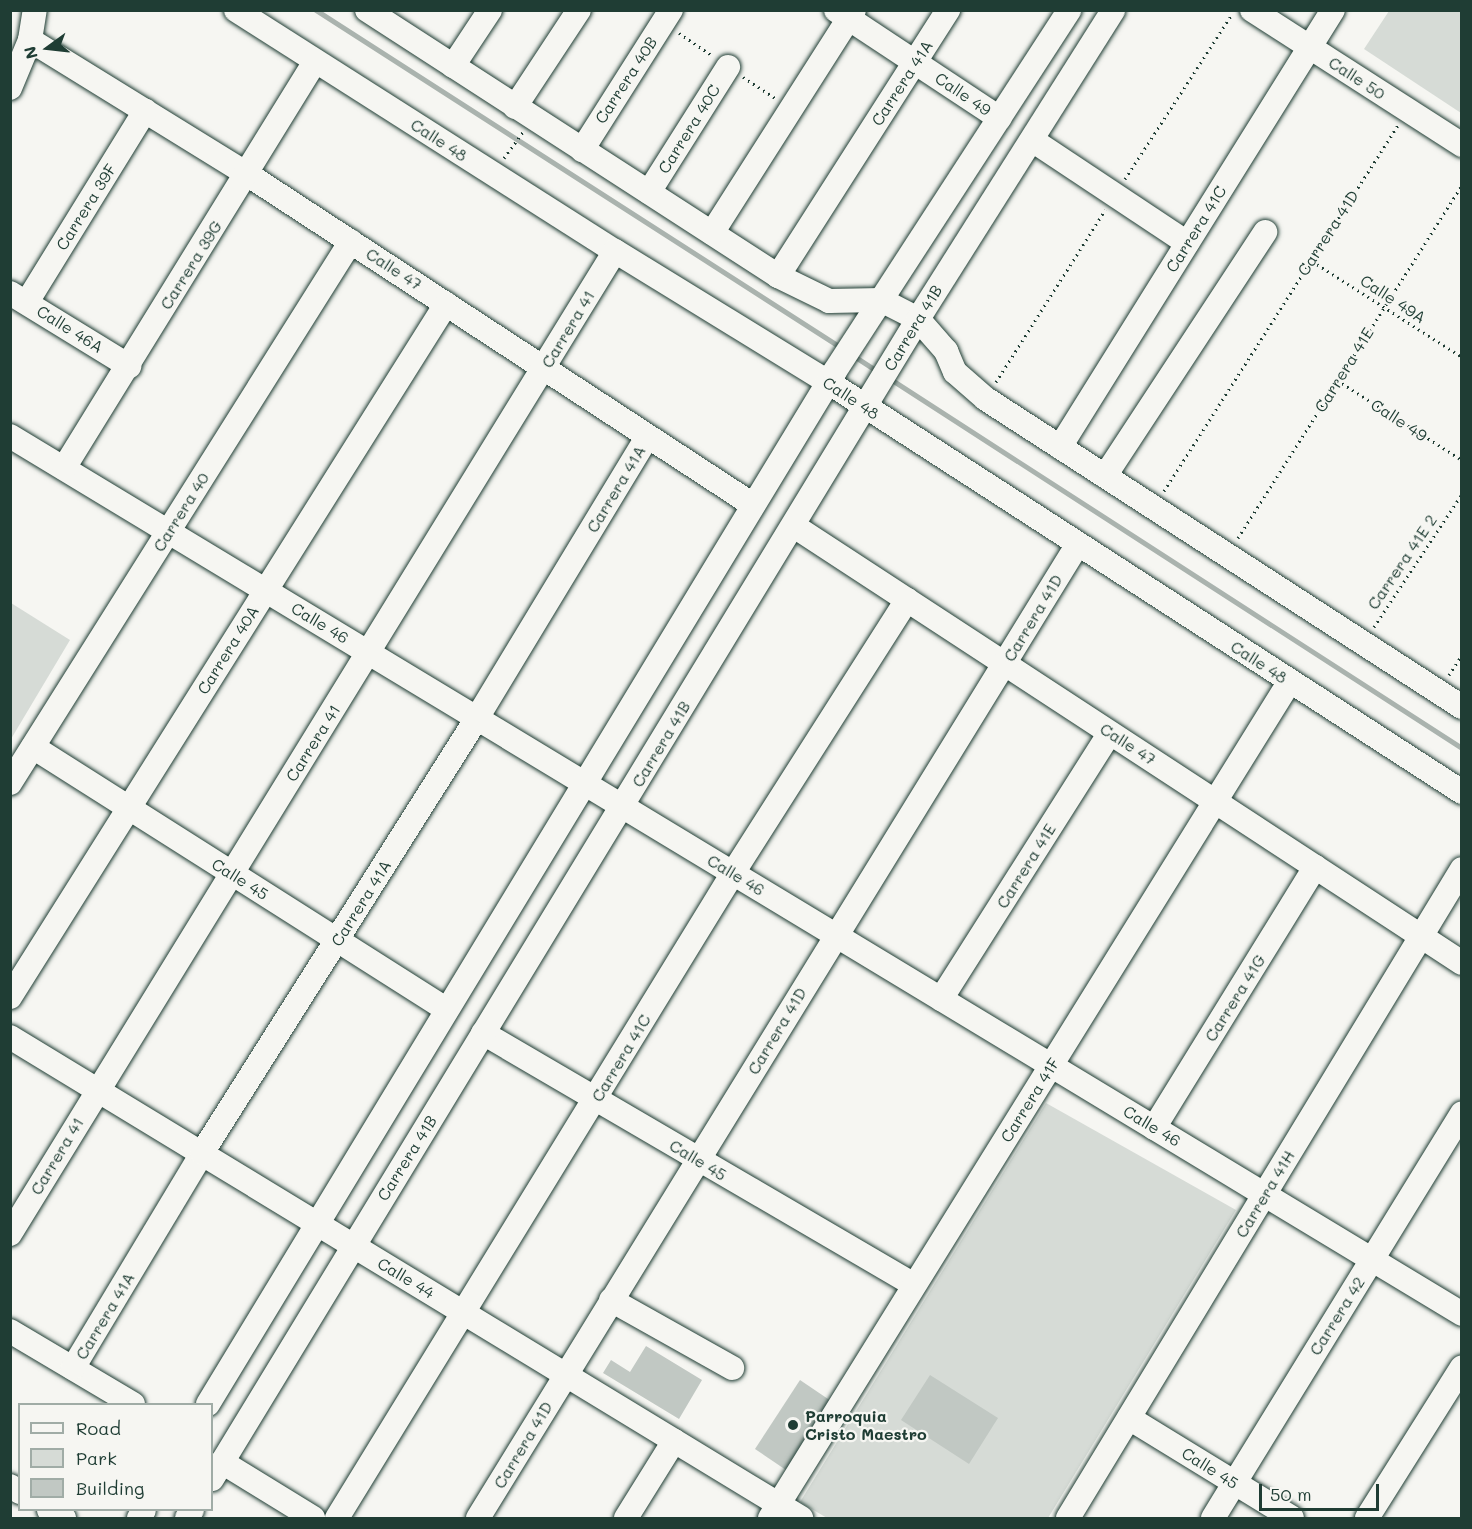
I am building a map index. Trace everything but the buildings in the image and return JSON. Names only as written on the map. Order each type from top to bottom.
[{"type":"street","points":[[10,88],[30,40],[35,10]]},
{"type":"street","name":"Calle 48","points":[[236,10],[615,251],[833,374],[1078,544],[1461,792]]},
{"type":"street","points":[[453,66],[490,10]]},
{"type":"street","points":[[515,107],[579,10]]},
{"type":"street","name":"Carrera 40B","points":[[582,150],[671,10]]},
{"type":"street","name":"Carrera 41A","points":[[778,276],[948,10]]},
{"type":"street","points":[[209,1403],[833,374],[1069,10]]},
{"type":"street","name":"Carrera 41B","points":[[217,1471],[918,319],[1113,10]]},
{"type":"street","name":"Calle 50","points":[[1252,10],[1461,145]]},
{"type":"street","name":"Carrera 41C","points":[[1060,447],[1333,10]]},
{"type":"street","points":[[712,233],[846,13]]},
{"type":"street","name":"Calle 49","points":[[846,13],[999,118]]},
{"type":"street","points":[[380,14],[515,107],[778,276],[829,301],[882,300],[918,319],[946,351],[955,372],[986,399],[1461,707]]},
{"type":"street","name":"Calle 47","points":[[30,40],[247,174],[545,366],[647,437],[753,505]]},
{"type":"street","name":"Carrera 39G","points":[[64,468],[315,61]]},
{"type":"street","name":"Carrera 40C","points":[[649,192],[728,67]]},
{"type":"street","name":"Carrera 39F","points":[[19,298],[146,111]]},
{"type":"street","points":[[1032,140],[1187,243]]},
{"type":"street","points":[[1105,476],[1265,232]]},
{"type":"street","name":"Carrera 40","points":[[10,783],[351,241]]},
{"type":"street","name":"Carrera 41","points":[[10,1234],[615,251]]},
{"type":"street","name":"Calle 46A","points":[[19,298],[129,366]]},
{"type":"street","name":"Carrera 40A","points":[[10,997],[447,304]]},
{"type":"street","name":"Calle 46","points":[[10,436],[1461,1314]]},
{"type":"street","name":"Carrera 41A","points":[[73,1368],[202,1153],[477,718],[647,437]]},
{"type":"street","name":"Calle 47","points":[[794,526],[1461,963]]},
{"type":"street","name":"Carrera 41D","points":[[478,1518],[1078,544]]},
{"type":"street","name":"Carrera 41C","points":[[338,1518],[461,1311],[596,1099],[733,873],[907,600]]},
{"type":"street","name":"Carrera 41F","points":[[774,1511],[1290,681]]},
{"type":"street","name":"Carrera 41E","points":[[941,999],[1110,733]]},
{"type":"street","name":"Calle 45","points":[[33,747],[447,1010]]},
{"type":"street","name":"Carrera 41G","points":[[1154,1128],[1316,867]]},
{"type":"street","name":"Carrera 41H","points":[[1068,1518],[1461,869]]},
{"type":"street","name":"Calle 45","points":[[483,1033],[914,1285]]},
{"type":"street","name":"Calle 44","points":[[10,1037],[674,1442],[774,1511],[801,1518]]},
{"type":"street","name":"Carrera 42","points":[[1213,1518],[1461,1114]]},
{"type":"street","points":[[611,1300],[732,1368]]},
{"type":"street","points":[[10,1331],[132,1403]]},
{"type":"street","points":[[1367,1518],[1461,1367]]},
{"type":"street","name":"Calle 45","points":[[1129,1418],[1292,1518]]},
{"type":"street","points":[[626,1518],[674,1442]]},
{"type":"street","points":[[217,1471],[313,1518]]},
{"type":"path","name":"Carrera 41D","points":[[1153,507],[1407,110]]},
{"type":"path","points":[[509,151],[524,130]]},
{"type":"path","name":"Carrera 41E","points":[[1227,555],[1461,185]]},
{"type":"path","name":"Calle 49A","points":[[1311,260],[1461,357]]},
{"type":"path","name":"Calle 49","points":[[1337,380],[1461,460]]},
{"type":"path","name":"Carrera 41E 2","points":[[1363,643],[1461,494]]},
{"type":"green space","points":[[1389,11],[1461,11],[1461,113],[1364,49]]},
{"type":"green space","points":[[11,603],[70,640],[11,739]]},
{"type":"green space","points":[[1046,1103],[1236,1210],[1048,1518],[827,1518],[800,1502]]},
{"type":"waterway","points":[[316,10],[842,348]]},
{"type":"waterway","points":[[854,356],[877,371]]},
{"type":"waterway","points":[[889,378],[1462,748]]},
{"type":"place","name":"Parroquia Cristo Maestro","points":[[793,1425]]}]
